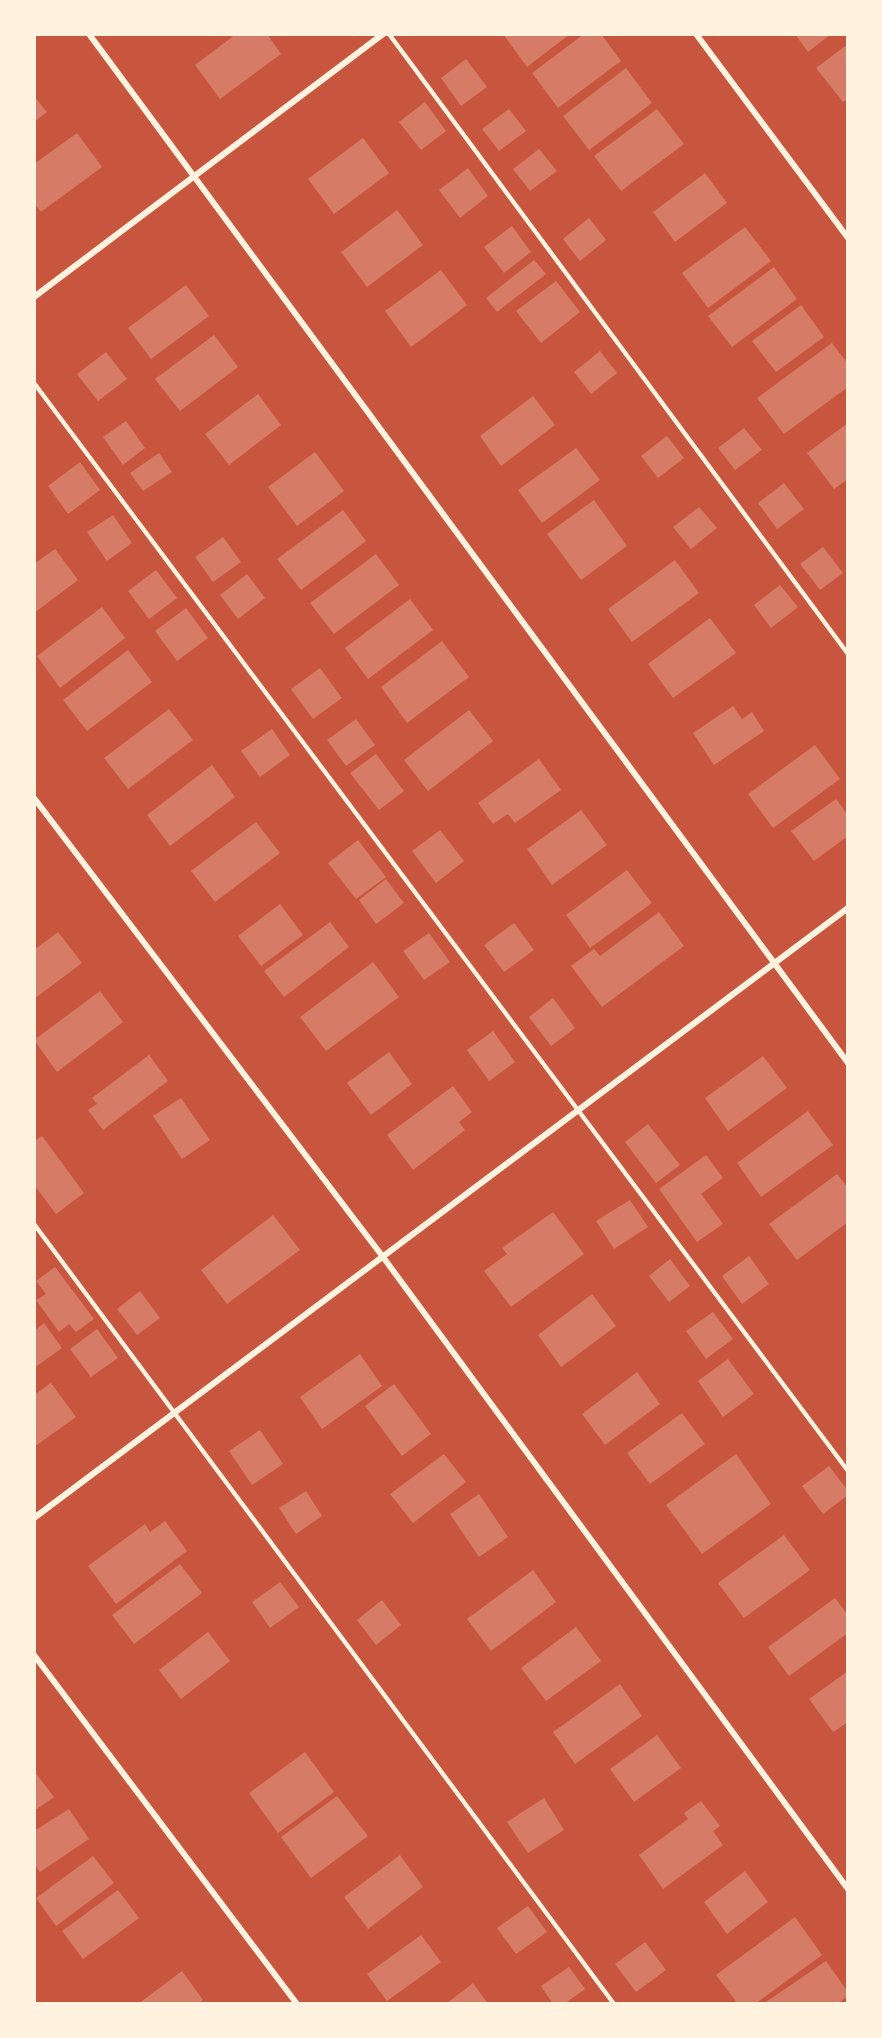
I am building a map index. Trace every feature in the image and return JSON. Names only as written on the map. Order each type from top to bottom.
[{"type":"street","points":[[89,34],[848,1063]]},
{"type":"street","points":[[34,297],[383,34]]},
{"type":"street","points":[[696,34],[848,238]]},
{"type":"street","points":[[34,798],[383,1257],[848,1888]]},
{"type":"street","points":[[34,1518],[848,908]]},
{"type":"street","points":[[34,1655],[297,2004]]},
{"type":"lane","points":[[388,34],[848,654]]},
{"type":"lane","points":[[34,383],[848,1470]]},
{"type":"lane","points":[[34,1224],[614,2004]]},
{"type":"building","points":[[236,34],[267,34],[281,54],[220,99],[195,65]]},
{"type":"building","points":[[503,34],[570,34],[527,67]]},
{"type":"building","points":[[584,34],[601,34],[621,61],[558,108],[532,73]]},
{"type":"building","points":[[795,34],[831,34],[808,52]]},
{"type":"building","points":[[848,44],[848,99],[843,102],[816,68]]},
{"type":"building","points":[[466,59],[487,87],[461,106],[441,78]]},
{"type":"building","points":[[626,68],[652,103],[589,150],[563,116]]},
{"type":"building","points":[[34,96],[47,112],[34,122]]},
{"type":"building","points":[[425,102],[446,131],[421,150],[399,122]]},
{"type":"building","points":[[509,109],[526,131],[499,151],[482,129]]},
{"type":"building","points":[[657,109],[684,144],[621,191],[594,156]]},
{"type":"building","points":[[77,133],[102,167],[41,212],[34,203],[34,164]]},
{"type":"building","points":[[363,138],[389,173],[334,214],[308,179]]},
{"type":"building","points":[[539,149],[557,171],[530,191],[513,169]]},
{"type":"building","points":[[468,168],[488,196],[460,218],[439,190]]},
{"type":"building","points":[[705,173],[727,203],[675,242],[653,212]]},
{"type":"building","points":[[397,210],[423,245],[367,287],[341,252]]},
{"type":"building","points":[[589,218],[606,240],[580,261],[563,239]]},
{"type":"building","points":[[512,226],[531,252],[504,273],[484,247]]},
{"type":"building","points":[[745,227],[771,261],[708,308],[682,273]]},
{"type":"building","points":[[534,260],[546,274],[497,312],[486,298]]},
{"type":"building","points":[[774,267],[797,299],[732,347],[708,316]]},
{"type":"building","points":[[441,270],[467,305],[411,347],[385,311]]},
{"type":"building","points":[[556,281],[580,312],[541,343],[516,311]]},
{"type":"building","points":[[186,285],[209,316],[151,359],[128,328]]},
{"type":"building","points":[[801,305],[824,337],[776,372],[752,341]]},
{"type":"building","points":[[214,335],[238,367],[180,411],[155,379]]},
{"type":"building","points":[[832,343],[848,364],[848,387],[784,434],[757,398]]},
{"type":"building","points":[[600,351],[617,373],[591,394],[574,372]]},
{"type":"building","points":[[106,352],[127,379],[98,401],[77,374]]},
{"type":"building","points":[[258,394],[281,425],[229,465],[205,434]]},
{"type":"building","points":[[533,396],[555,425],[501,466],[480,436]]},
{"type":"building","points":[[126,421],[145,448],[123,465],[103,437]]},
{"type":"building","points":[[848,423],[848,479],[834,489],[807,453]]},
{"type":"building","points":[[744,428],[762,450],[735,470],[718,448]]},
{"type":"building","points":[[667,436],[684,458],[658,478],[641,456]]},
{"type":"building","points":[[576,448],[600,480],[542,523],[518,490]]},
{"type":"building","points":[[315,452],[344,491],[297,526],[268,487]]},
{"type":"building","points":[[159,453],[172,472],[143,491],[130,473]]},
{"type":"building","points":[[80,462],[100,490],[68,514],[48,486]]},
{"type":"building","points":[[784,483],[804,509],[777,529],[758,503]]},
{"type":"building","points":[[594,500],[627,546],[581,580],[547,534]]},
{"type":"building","points":[[699,507],[717,528],[691,549],[673,527]]},
{"type":"building","points":[[343,510],[366,541],[301,590],[277,559]]},
{"type":"building","points":[[113,515],[132,543],[107,561],[87,532]]},
{"type":"building","points":[[223,537],[241,562],[213,582],[195,557]]},
{"type":"building","points":[[823,547],[843,573],[820,590],[800,564]]},
{"type":"building","points":[[55,549],[78,580],[34,613],[34,564]]},
{"type":"building","points":[[376,554],[399,585],[334,634],[310,603]]},
{"type":"building","points":[[675,560],[699,593],[632,642],[608,609]]},
{"type":"building","points":[[156,570],[177,598],[149,619],[128,591]]},
{"type":"building","points":[[247,574],[265,598],[238,619],[220,595]]},
{"type":"building","points":[[780,585],[798,607],[771,628],[754,605]]},
{"type":"building","points":[[410,599],[433,630],[368,679],[345,648]]},
{"type":"building","points":[[102,607],[125,638],[60,688],[37,656]]},
{"type":"building","points":[[186,608],[208,638],[177,661],[155,631]]},
{"type":"building","points":[[710,618],[736,653],[673,698],[648,664]]},
{"type":"building","points":[[442,641],[469,677],[407,723],[381,687]]},
{"type":"building","points":[[128,650],[152,682],[87,731],[63,700]]},
{"type":"building","points":[[320,668],[342,698],[313,719],[291,689]]},
{"type":"building","points":[[733,706],[742,719],[752,712],[764,731],[714,765],[693,733]]},
{"type":"building","points":[[169,709],[193,740],[128,789],[104,758]]},
{"type":"building","points":[[469,710],[493,741],[428,791],[404,760]]},
{"type":"building","points":[[356,719],[375,745],[346,766],[327,740]]},
{"type":"building","points":[[272,729],[290,755],[260,777],[241,751]]},
{"type":"building","points":[[815,745],[840,779],[773,828],[748,794]]},
{"type":"building","points":[[376,754],[404,791],[379,810],[350,773]]},
{"type":"building","points":[[539,759],[561,790],[515,823],[508,814],[493,824],[478,803]]},
{"type":"building","points":[[212,765],[235,797],[170,846],[147,815]]},
{"type":"building","points":[[836,799],[848,815],[848,836],[814,861],[791,831]]},
{"type":"building","points":[[581,810],[607,845],[552,885],[527,849]]},
{"type":"building","points":[[256,822],[280,853],[215,902],[191,871]]},
{"type":"building","points":[[440,830],[464,861],[436,883],[412,851]]},
{"type":"building","points":[[358,840],[386,877],[356,899],[328,863]]},
{"type":"building","points":[[627,870],[652,903],[590,948],[566,915]]},
{"type":"building","points":[[386,879],[404,903],[376,924],[359,900]]},
{"type":"building","points":[[280,904],[303,935],[261,966],[238,936]]},
{"type":"building","points":[[659,912],[684,946],[602,1007],[571,966],[594,949],[600,956]]},
{"type":"building","points":[[330,922],[349,947],[284,997],[264,971]]},
{"type":"building","points":[[514,923],[534,950],[504,972],[484,945]]},
{"type":"building","points":[[58,932],[82,963],[34,999],[34,950]]},
{"type":"building","points":[[429,933],[450,962],[424,980],[403,951]]},
{"type":"building","points":[[373,962],[399,997],[326,1051],[300,1017]]},
{"type":"building","points":[[100,991],[123,1022],[57,1072],[34,1040]]},
{"type":"building","points":[[553,998],[575,1028],[551,1046],[529,1017]]},
{"type":"building","points":[[493,1031],[515,1062],[489,1081],[467,1050]]},
{"type":"building","points":[[389,1052],[412,1084],[371,1115],[347,1083]]},
{"type":"building","points":[[149,1055],[168,1081],[103,1130],[88,1110],[97,1104],[92,1098]]},
{"type":"building","points":[[763,1056],[787,1088],[728,1131],[705,1098]]},
{"type":"building","points":[[453,1086],[472,1112],[459,1122],[465,1130],[413,1170],[387,1135]]},
{"type":"building","points":[[181,1098],[210,1140],[182,1159],[153,1116]]},
{"type":"building","points":[[808,1111],[833,1145],[761,1197],[737,1163]]},
{"type":"building","points":[[648,1124],[680,1165],[656,1183],[625,1142]]},
{"type":"building","points":[[42,1136],[84,1193],[56,1214],[34,1185],[34,1141]]},
{"type":"building","points":[[706,1155],[723,1178],[701,1194],[723,1224],[697,1242],[659,1189]]},
{"type":"building","points":[[837,1174],[848,1188],[848,1222],[797,1260],[769,1224]]},
{"type":"building","points":[[630,1200],[648,1227],[614,1249],[596,1221]]},
{"type":"building","points":[[553,1212],[584,1254],[511,1307],[484,1271],[507,1254],[502,1248]]},
{"type":"building","points":[[273,1215],[300,1250],[227,1304],[201,1270]]},
{"type":"building","points":[[749,1256],[769,1284],[742,1304],[722,1276]]},
{"type":"building","points":[[670,1259],[690,1286],[669,1302],[649,1276]]},
{"type":"building","points":[[55,1267],[94,1319],[76,1332],[69,1324],[59,1332],[36,1300],[46,1294],[36,1281]]},
{"type":"building","points":[[140,1291],[160,1318],[137,1335],[117,1309]]},
{"type":"building","points":[[592,1294],[616,1326],[561,1367],[538,1335]]},
{"type":"building","points":[[713,1312],[733,1339],[706,1359],[686,1331]]},
{"type":"building","points":[[44,1323],[62,1348],[34,1368],[34,1331]]},
{"type":"building","points":[[97,1329],[118,1358],[91,1377],[70,1349]]},
{"type":"building","points":[[360,1354],[382,1386],[322,1429],[300,1397]]},
{"type":"building","points":[[728,1359],[754,1394],[723,1417],[698,1381]]},
{"type":"building","points":[[637,1372],[660,1404],[605,1445],[582,1414]]},
{"type":"building","points":[[51,1383],[76,1417],[34,1447],[34,1395]]},
{"type":"building","points":[[394,1384],[431,1434],[402,1456],[365,1406]]},
{"type":"building","points":[[682,1413],[705,1444],[650,1484],[627,1453]]},
{"type":"building","points":[[260,1430],[283,1464],[252,1485],[229,1451]]},
{"type":"building","points":[[444,1454],[466,1482],[413,1523],[390,1494]]},
{"type":"building","points":[[736,1454],[771,1504],[702,1554],[666,1505]]},
{"type":"building","points":[[829,1466],[848,1491],[848,1495],[823,1514],[802,1486]]},
{"type":"building","points":[[306,1491],[322,1516],[296,1534],[279,1508]]},
{"type":"building","points":[[479,1494],[508,1537],[479,1557],[450,1514]]},
{"type":"building","points":[[165,1521],[187,1551],[116,1604],[88,1566],[145,1524],[150,1532]]},
{"type":"building","points":[[784,1535],[810,1570],[744,1618],[718,1583]]},
{"type":"building","points":[[180,1564],[202,1593],[134,1644],[112,1615]]},
{"type":"building","points":[[533,1570],[556,1602],[491,1651],[467,1619]]},
{"type":"building","points":[[280,1582],[299,1607],[270,1628],[252,1602]]},
{"type":"building","points":[[835,1598],[848,1615],[848,1633],[789,1676],[768,1647]]},
{"type":"building","points":[[382,1600],[401,1625],[376,1645],[357,1620]]},
{"type":"building","points":[[576,1627],[601,1661],[546,1701],[521,1668]]},
{"type":"building","points":[[208,1632],[230,1661],[181,1699],[159,1670]]},
{"type":"building","points":[[848,1671],[848,1722],[833,1732],[809,1699]]},
{"type":"building","points":[[620,1684],[642,1716],[575,1764],[553,1732]]},
{"type":"building","points":[[657,1735],[681,1768],[634,1802],[610,1769]]},
{"type":"building","points":[[305,1752],[334,1792],[278,1833],[249,1793]]},
{"type":"building","points":[[34,1771],[54,1797],[34,1811]]},
{"type":"building","points":[[337,1796],[368,1836],[311,1878],[281,1837]]},
{"type":"building","points":[[544,1798],[564,1830],[528,1853],[507,1822]]},
{"type":"building","points":[[701,1801],[720,1826],[713,1831],[723,1845],[663,1889],[639,1855],[688,1819],[684,1813]]},
{"type":"building","points":[[69,1809],[89,1839],[40,1872],[34,1864],[34,1831]]},
{"type":"building","points":[[400,1855],[423,1887],[368,1929],[344,1897]]},
{"type":"building","points":[[93,1856],[114,1883],[56,1926],[36,1898]]},
{"type":"building","points":[[745,1871],[768,1902],[727,1934],[704,1902]]},
{"type":"building","points":[[118,1890],[139,1918],[83,1959],[62,1931]]},
{"type":"building","points":[[528,1906],[547,1932],[516,1954],[497,1928]]},
{"type":"building","points":[[795,1917],[822,1955],[755,2004],[738,2004],[716,1975]]},
{"type":"building","points":[[421,1935],[441,1962],[387,2001],[367,1974]]},
{"type":"building","points":[[645,1942],[666,1970],[636,1992],[615,1964]]},
{"type":"building","points":[[826,1961],[848,1992],[848,1996],[837,2004],[763,2004]]},
{"type":"building","points":[[569,1967],[585,1989],[564,2004],[553,2004],[541,1986]]},
{"type":"building","points":[[182,1971],[203,2000],[198,2004],[138,2004]]},
{"type":"building","points":[[473,1983],[488,2004],[446,2004]]}]
